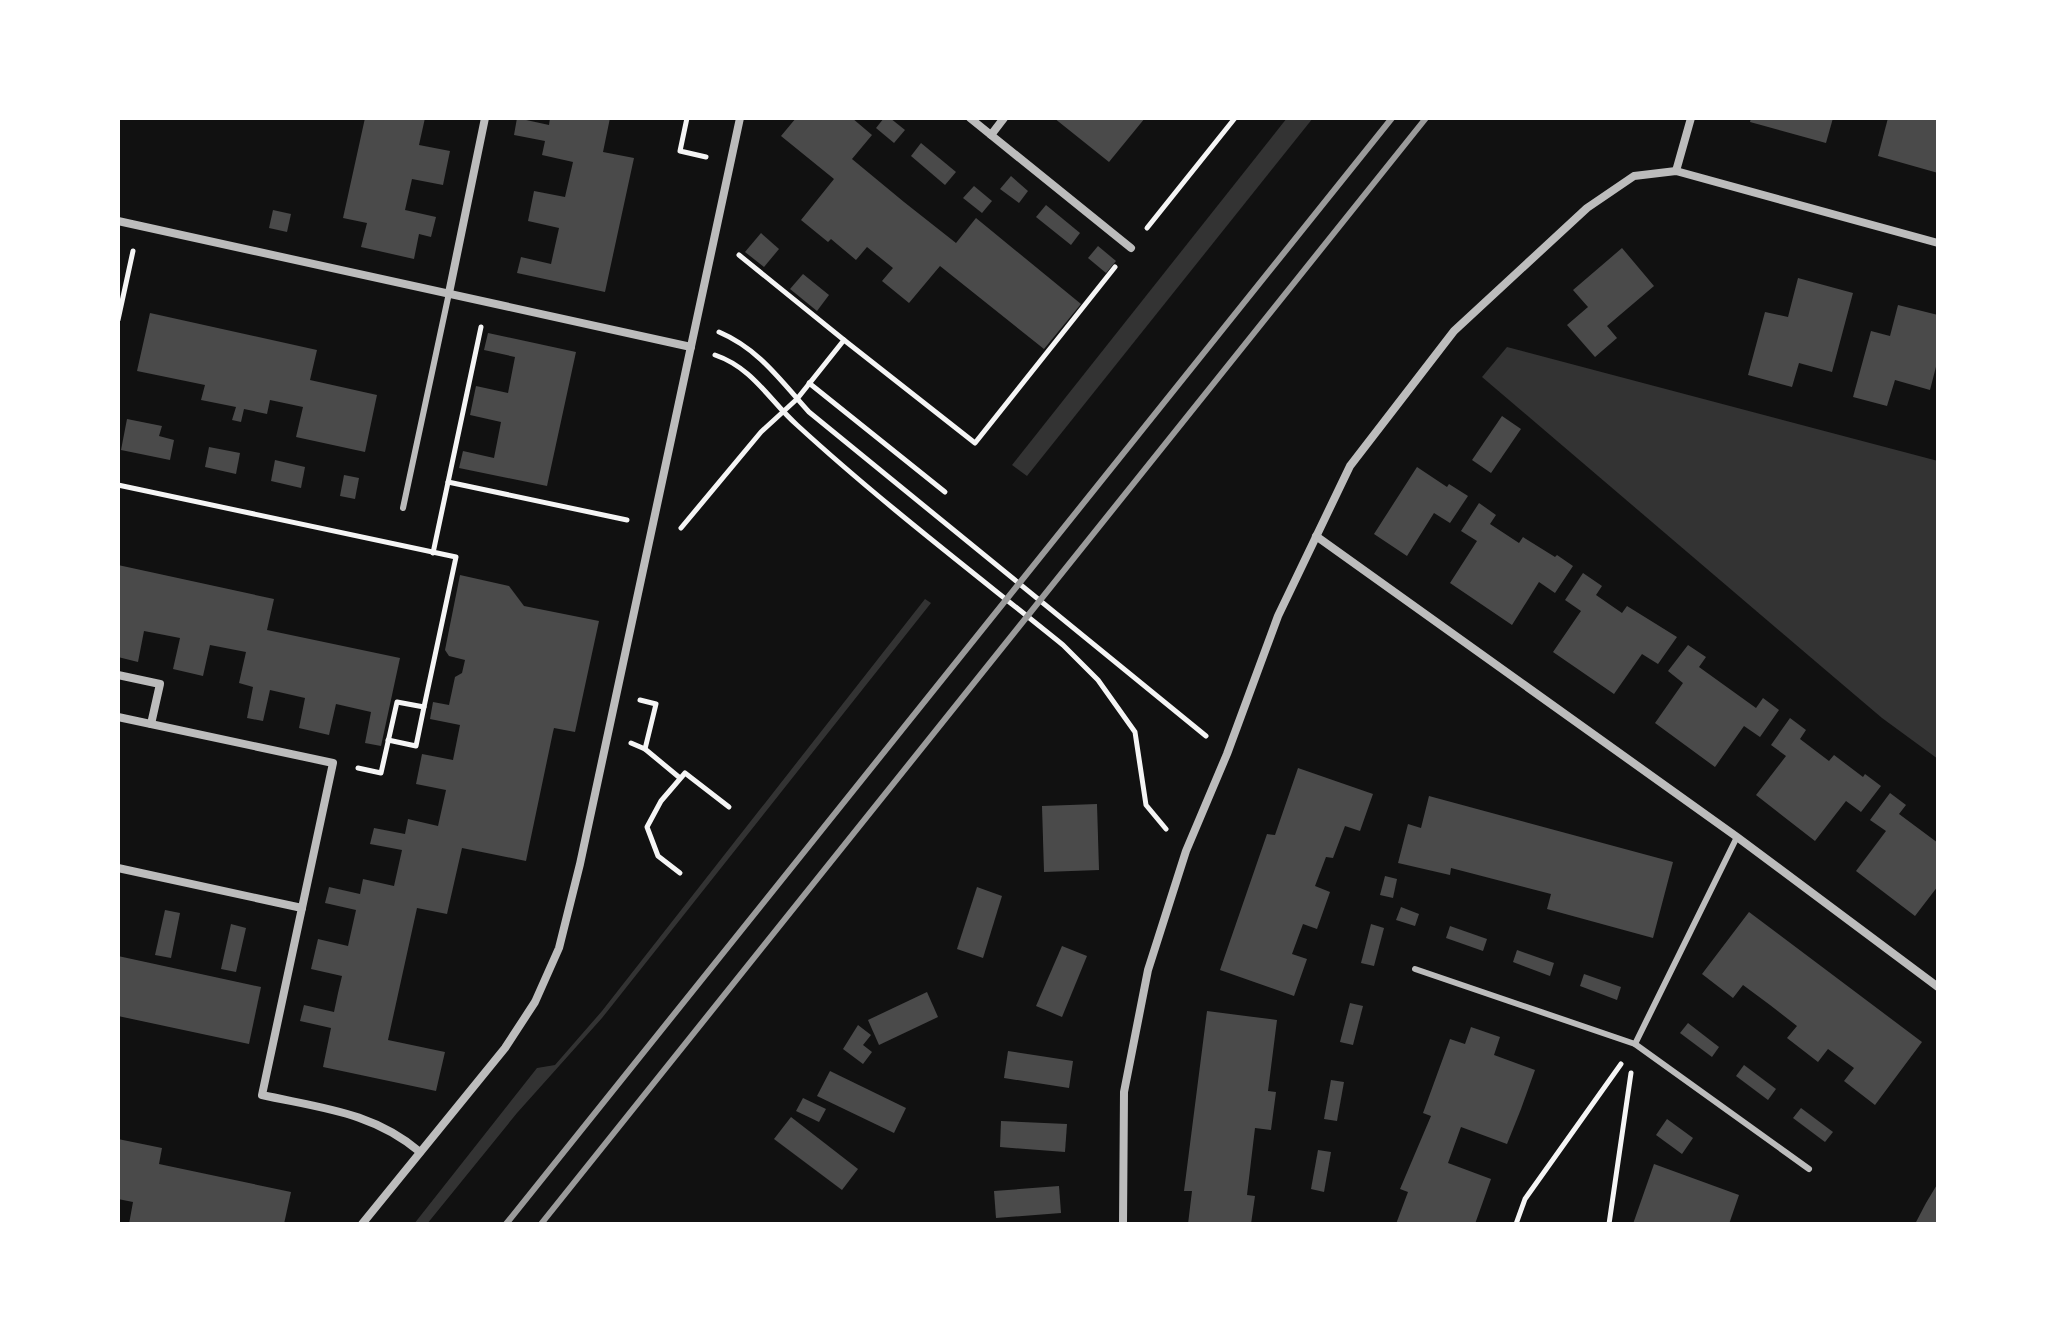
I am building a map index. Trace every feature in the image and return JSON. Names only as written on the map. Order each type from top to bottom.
[{"type":"street","points":[[449,293],[485,118]]},
{"type":"street","points":[[362,1224],[520,1027],[548,977],[559,948],[740,118]]},
{"type":"street","points":[[970,118],[1131,248]]},
{"type":"street","points":[[991,135],[1004,118]]},
{"type":"street","points":[[1676,171],[1691,118]]},
{"type":"street","points":[[1123,1224],[1124,1092],[1148,970],[1186,851],[1227,754],[1278,616],[1350,466],[1454,331],[1587,208],[1634,176],[1676,171],[1938,243]]},
{"type":"street","points":[[118,221],[691,347]]},
{"type":"street","points":[[1316,536],[1737,837],[1938,987]]},
{"type":"street","points":[[118,675],[160,684],[151,724]]},
{"type":"street","points":[[118,717],[333,763],[262,1095],[360,1116],[393,1131],[420,1152]]},
{"type":"street","points":[[118,868],[302,908]]},
{"type":"lane","points":[[403,508],[449,293]]},
{"type":"lane","points":[[1635,1044],[1737,837]]},
{"type":"lane","points":[[1415,969],[1635,1044],[1809,1169]]},
{"type":"path","points":[[687,118],[680,151],[730,163]]},
{"type":"path","points":[[714,235],[975,443],[1235,118]]},
{"type":"path","points":[[118,320],[138,226]]},
{"type":"path","points":[[433,553],[487,302]]},
{"type":"path","points":[[695,326],[738,340],[773,369],[809,412],[1227,754]]},
{"type":"path","points":[[642,575],[761,432],[797,399],[844,340]]},
{"type":"path","points":[[691,347],[729,360],[744,369],[795,424],[1063,645],[1098,680],[1135,732],[1146,805],[1186,851]]},
{"type":"path","points":[[809,383],[945,492]]},
{"type":"path","points":[[448,482],[653,525]]},
{"type":"path","points":[[118,485],[456,557],[416,746],[388,740]]},
{"type":"path","points":[[615,695],[656,704],[645,749]]},
{"type":"path","points":[[333,763],[381,773],[397,702],[424,707]]},
{"type":"path","points":[[607,737],[645,749],[680,778]]},
{"type":"path","points":[[680,873],[658,856],[647,827],[661,801],[685,773],[729,807]]},
{"type":"path","points":[[1516,1224],[1525,1199],[1635,1044]]},
{"type":"path","points":[[1609,1224],[1635,1044]]},
{"type":"shaded area","points":[[1287,118],[1313,118],[1027,476],[1012,465]]},
{"type":"shaded area","points":[[1507,347],[1938,461],[1938,759],[1882,718],[1482,377]]},
{"type":"shaded area","points":[[925,599],[931,603],[602,1018],[517,1113],[427,1224],[414,1224],[537,1068],[555,1065],[602,1011]]},
{"type":"building","points":[[365,118],[425,118],[419,145],[450,151],[443,185],[412,179],[405,210],[436,217],[431,237],[419,234],[414,259],[361,247],[367,223],[343,218]]},
{"type":"building","points":[[517,118],[549,125],[550,118],[610,118],[603,152],[634,158],[605,292],[517,273],[521,257],[551,264],[559,228],[528,221],[534,191],[565,197],[573,162],[542,155],[545,141],[514,135]]},
{"type":"building","points":[[796,118],[852,118],[872,135],[852,159],[904,202],[956,243],[976,218],[1081,304],[1044,349],[940,266],[909,303],[882,281],[893,268],[867,247],[856,260],[801,220],[834,179],[781,136]]},
{"type":"building","points":[[884,118],[890,118],[905,130],[894,143],[876,128]]},
{"type":"building","points":[[1054,118],[1145,118],[1109,162]]},
{"type":"building","points":[[1751,118],[1833,118],[1826,143],[1750,122]]},
{"type":"building","points":[[1888,118],[1938,118],[1938,173],[1878,156]]},
{"type":"building","points":[[921,143],[956,172],[945,185],[911,156]]},
{"type":"building","points":[[1011,176],[1028,191],[1019,203],[1000,189]]},
{"type":"building","points":[[974,186],[992,201],[982,213],[963,198]]},
{"type":"building","points":[[1046,205],[1080,233],[1071,245],[1036,217]]},
{"type":"building","points":[[273,210],[291,214],[287,232],[269,228]]},
{"type":"building","points":[[761,233],[779,249],[764,267],[745,252]]},
{"type":"building","points":[[1098,246],[1116,261],[1106,273],[1088,258]]},
{"type":"building","points":[[1622,248],[1654,286],[1607,326],[1617,338],[1595,357],[1567,325],[1588,307],[1573,290]]},
{"type":"building","points":[[803,274],[829,295],[817,311],[790,289]]},
{"type":"building","points":[[1798,278],[1853,293],[1832,372],[1799,363],[1792,387],[1748,375],[1765,312],[1788,317]]},
{"type":"building","points":[[1898,305],[1938,315],[1938,359],[1930,390],[1895,380],[1887,406],[1853,397],[1871,331],[1890,336]]},
{"type":"building","points":[[150,313],[317,350],[310,380],[377,395],[365,452],[296,437],[303,407],[270,400],[267,414],[244,409],[241,422],[232,420],[236,407],[201,400],[205,385],[137,371]]},
{"type":"building","points":[[488,333],[576,352],[547,486],[459,468],[463,451],[494,458],[501,422],[470,415],[476,386],[508,393],[515,357],[484,350]]},
{"type":"building","points":[[1502,416],[1521,429],[1491,473],[1472,460]]},
{"type":"building","points":[[127,419],[162,426],[159,436],[174,440],[170,460],[121,450]]},
{"type":"building","points":[[209,447],[240,453],[236,474],[205,467]]},
{"type":"building","points":[[275,460],[305,467],[301,488],[271,481]]},
{"type":"building","points":[[1417,467],[1447,487],[1449,484],[1468,496],[1450,523],[1434,513],[1407,556],[1374,534]]},
{"type":"building","points":[[344,475],[359,478],[355,499],[340,496]]},
{"type":"building","points":[[1479,503],[1496,515],[1490,524],[1519,543],[1523,537],[1573,566],[1555,593],[1539,582],[1512,625],[1450,583],[1477,541],[1461,531]]},
{"type":"building","points":[[118,565],[274,599],[267,630],[400,658],[381,746],[365,743],[371,712],[336,704],[329,735],[299,728],[305,698],[270,690],[263,721],[247,718],[253,687],[239,683],[246,652],[210,645],[203,676],[173,669],[180,638],[144,631],[138,662],[118,657]]},
{"type":"building","points":[[1583,573],[1602,586],[1596,595],[1622,613],[1627,606],[1677,637],[1658,664],[1642,654],[1614,694],[1553,652],[1581,611],[1565,600]]},
{"type":"building","points":[[460,575],[509,586],[524,606],[599,621],[575,732],[554,728],[526,861],[462,848],[447,914],[417,908],[388,1040],[445,1052],[436,1091],[323,1067],[331,1028],[300,1021],[304,1005],[334,1012],[342,976],[311,969],[318,939],[348,946],[356,910],[325,903],[329,887],[360,894],[363,879],[394,886],[402,850],[370,844],[374,828],[405,834],[408,819],[438,826],[446,790],[416,784],[422,754],[453,760],[460,725],[430,719],[433,702],[449,705],[455,677],[462,673],[465,660],[449,656],[445,650]]},
{"type":"building","points":[[1688,645],[1706,657],[1699,667],[1756,708],[1763,698],[1779,710],[1760,737],[1744,726],[1715,767],[1655,723],[1683,683],[1668,671]]},
{"type":"building","points":[[1790,718],[1806,730],[1800,739],[1829,761],[1834,755],[1881,786],[1861,812],[1846,801],[1815,841],[1756,795],[1786,756],[1771,745]]},
{"type":"building","points":[[1298,768],[1373,794],[1360,831],[1345,826],[1333,858],[1326,857],[1315,886],[1330,892],[1317,929],[1303,924],[1292,954],[1307,959],[1294,996],[1220,970],[1267,834],[1275,835]]},
{"type":"building","points":[[1890,793],[1906,805],[1899,814],[1938,843],[1938,886],[1915,916],[1856,871],[1886,831],[1870,820]]},
{"type":"building","points":[[1429,796],[1673,862],[1653,938],[1547,909],[1551,894],[1451,868],[1450,875],[1398,863],[1408,824],[1421,828]]},
{"type":"building","points":[[1097,804],[1099,870],[1044,872],[1042,806]]},
{"type":"building","points":[[1385,876],[1397,879],[1393,898],[1380,895]]},
{"type":"building","points":[[977,887],[1002,896],[983,958],[957,949]]},
{"type":"building","points":[[1401,907],[1419,914],[1415,926],[1396,920]]},
{"type":"building","points":[[165,910],[180,913],[171,958],[155,955]]},
{"type":"building","points":[[1749,912],[1922,1042],[1875,1105],[1844,1081],[1854,1068],[1828,1049],[1818,1062],[1787,1038],[1797,1026],[1770,1005],[1743,985],[1733,998],[1702,974]]},
{"type":"building","points":[[231,924],[246,928],[236,972],[221,969]]},
{"type":"building","points":[[1371,924],[1384,928],[1374,966],[1361,963]]},
{"type":"building","points":[[1450,926],[1487,939],[1483,951],[1446,938]]},
{"type":"building","points":[[1062,946],[1087,956],[1062,1017],[1036,1006]]},
{"type":"building","points":[[1517,950],[1554,963],[1550,976],[1513,962]]},
{"type":"building","points":[[118,956],[261,987],[249,1044],[118,1016]]},
{"type":"building","points":[[1584,974],[1621,987],[1617,1000],[1580,986]]},
{"type":"building","points":[[927,992],[938,1017],[879,1045],[868,1020]]},
{"type":"building","points":[[1350,1003],[1363,1006],[1353,1045],[1340,1042]]},
{"type":"building","points":[[1207,1011],[1277,1020],[1268,1091],[1276,1092],[1271,1130],[1255,1128],[1247,1195],[1255,1196],[1251,1224],[1188,1224],[1192,1191],[1184,1191]]},
{"type":"building","points":[[1688,1023],[1719,1047],[1712,1057],[1680,1033]]},
{"type":"building","points":[[858,1025],[871,1035],[863,1045],[872,1052],[863,1064],[843,1049]]},
{"type":"building","points":[[1471,1027],[1500,1037],[1494,1055],[1535,1070],[1521,1109],[1507,1144],[1461,1127],[1448,1163],[1491,1179],[1475,1224],[1396,1224],[1408,1192],[1400,1189],[1431,1116],[1423,1113],[1450,1039],[1465,1044]]},
{"type":"building","points":[[1008,1051],[1073,1061],[1069,1088],[1004,1078]]},
{"type":"building","points":[[1744,1065],[1776,1089],[1768,1100],[1736,1076]]},
{"type":"building","points":[[830,1071],[906,1108],[894,1133],[817,1096]]},
{"type":"building","points":[[1331,1080],[1344,1082],[1337,1121],[1324,1119]]},
{"type":"building","points":[[803,1098],[826,1109],[819,1122],[796,1111]]},
{"type":"building","points":[[1801,1108],[1833,1132],[1825,1142],[1793,1118]]},
{"type":"building","points":[[791,1117],[858,1169],[842,1190],[774,1139]]},
{"type":"building","points":[[1667,1119],[1693,1138],[1682,1154],[1656,1135]]},
{"type":"building","points":[[1001,1121],[1067,1124],[1065,1152],[1000,1147]]},
{"type":"building","points":[[118,1139],[162,1148],[159,1164],[291,1192],[284,1224],[129,1224],[133,1202],[118,1199]]},
{"type":"building","points":[[1318,1150],[1331,1152],[1324,1192],[1311,1189]]},
{"type":"building","points":[[1654,1164],[1739,1195],[1729,1224],[1633,1224]]},
{"type":"building","points":[[1938,1183],[1938,1224],[1915,1224],[1926,1203]]},
{"type":"building","points":[[1059,1186],[1061,1213],[996,1218],[994,1191]]},
{"type":"railway","points":[[506,1224],[1392,118]]},
{"type":"railway","points":[[541,1224],[1426,118]]}]
